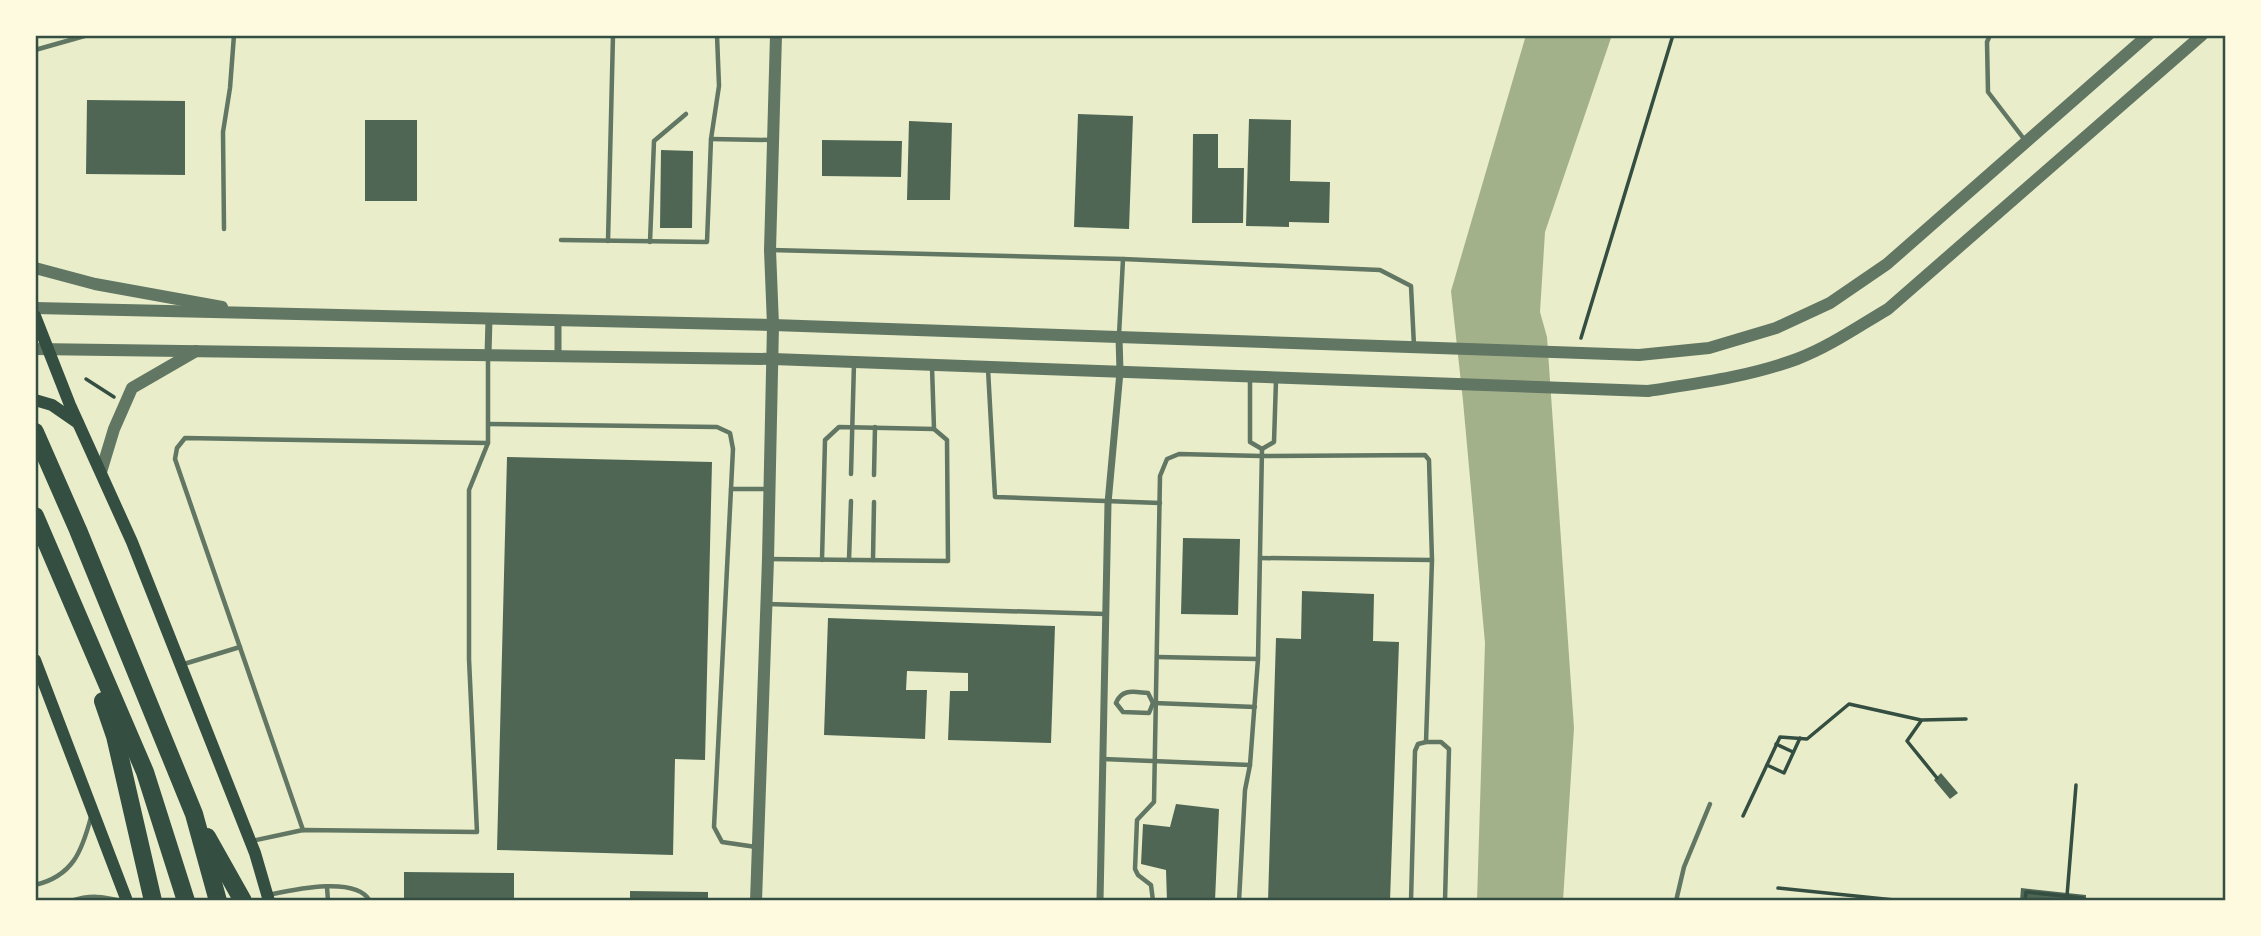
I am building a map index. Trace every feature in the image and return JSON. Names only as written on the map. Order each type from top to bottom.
[{"type":"highway","points":[[35,432],[194,814],[218,901]]},
{"type":"highway","points":[[35,516],[145,772],[186,901]]},
{"type":"highway","points":[[49,549],[115,736],[153,901]]},
{"type":"highway","points":[[194,814],[243,901]]},
{"type":"main road","points":[[35,316],[41,349],[132,542],[251,841],[268,898]]},
{"type":"main road","points":[[35,400],[52,405],[78,424]]},
{"type":"main road","points":[[35,660],[127,901]]},
{"type":"street","points":[[756,901],[773,359],[770,250],[776,35]]},
{"type":"street","points":[[35,308],[773,325],[1576,355],[1675,353],[1709,348],[1776,328],[1830,303],[1887,264],[2148,35]]},
{"type":"street","points":[[41,349],[773,359],[1648,390],[1737,377],[1799,358],[1888,309],[2202,35]]},
{"type":"street","points":[[35,268],[95,284],[264,314]]},
{"type":"street","points":[[488,355],[489,318]]},
{"type":"street","points":[[558,319],[558,355]]},
{"type":"street","points":[[1100,901],[1108,503],[1120,373],[1119,337]]},
{"type":"street","points":[[100,472],[114,429],[132,388],[197,351]]},
{"type":"lane","points":[[35,50],[88,35]]},
{"type":"lane","points":[[224,229],[223,132],[234,35]]},
{"type":"lane","points":[[608,241],[613,35]]},
{"type":"lane","points":[[561,240],[707,242],[711,139],[719,86],[717,35]]},
{"type":"lane","points":[[1990,35],[1987,42],[1988,92],[2027,143]]},
{"type":"lane","points":[[650,242],[654,141],[686,114]]},
{"type":"lane","points":[[711,139],[772,140]]},
{"type":"lane","points":[[770,250],[1123,259],[1380,270],[1411,286],[1415,347]]},
{"type":"lane","points":[[1119,337],[1123,259]]},
{"type":"lane","points":[[251,841],[303,830],[477,832],[469,659],[469,491],[488,443],[488,355]]},
{"type":"lane","points":[[851,474],[854,362]]},
{"type":"lane","points":[[932,366],[934,429]]},
{"type":"lane","points":[[988,368],[995,497],[1160,503]]},
{"type":"lane","points":[[1250,377],[1250,442],[1262,449]]},
{"type":"lane","points":[[1262,449],[1274,442],[1276,378]]},
{"type":"lane","points":[[488,424],[717,427],[730,433],[733,449],[714,827],[722,842],[757,847]]},
{"type":"lane","points":[[768,559],[822,560],[948,561],[947,440],[934,429],[839,427],[825,440],[822,560]]},
{"type":"lane","points":[[874,475],[875,427]]},
{"type":"lane","points":[[303,830],[175,459],[177,448],[185,438],[488,443]]},
{"type":"lane","points":[[1238,901],[1245,790],[1250,765],[1258,659],[1262,449]]},
{"type":"lane","points":[[1153,901],[1151,885],[1138,875],[1135,869],[1137,820],[1154,802],[1160,476],[1163,465],[1172,455],[1425,455],[1429,460],[1432,560],[1426,742]]},
{"type":"lane","points":[[731,489],[769,489]]},
{"type":"lane","points":[[849,560],[850,501]]},
{"type":"lane","points":[[873,560],[874,502]]},
{"type":"lane","points":[[1260,558],[1432,560]]},
{"type":"lane","points":[[765,604],[1106,614]]},
{"type":"lane","points":[[181,665],[240,647]]},
{"type":"lane","points":[[1157,657],[1258,659]]},
{"type":"lane","points":[[1116,703],[1119,695],[1124,692],[1148,693],[1154,703]]},
{"type":"lane","points":[[1104,702],[1116,703],[1124,712],[1149,713],[1154,703]]},
{"type":"lane","points":[[1154,703],[1255,707]]},
{"type":"lane","points":[[1411,901],[1415,751],[1418,744],[1426,742],[1441,742],[1449,749],[1445,901]]},
{"type":"lane","points":[[1103,759],[1250,765]]},
{"type":"lane","points":[[1676,901],[1684,867],[1710,804]]},
{"type":"lane","points":[[35,887],[68,869],[84,844],[94,809]]},
{"type":"lane","points":[[327,887],[328,901]]},
{"type":"lane","points":[[268,898],[302,888],[346,887],[358,890],[368,896],[370,901]]},
{"type":"lane","points":[[71,901],[85,897],[105,897],[121,901]]},
{"type":"path","points":[[1576,355],[1673,35]]},
{"type":"path","points":[[86,379],[115,398]]},
{"type":"path","points":[[1743,816],[1780,737],[1807,739],[1849,704],[1921,720],[1966,719]]},
{"type":"path","points":[[1921,720],[1907,741],[1937,778]]},
{"type":"path","points":[[1767,765],[1784,773],[1800,738]]},
{"type":"path","points":[[1776,744],[1794,752]]},
{"type":"path","points":[[2067,896],[2076,785]]},
{"type":"path","points":[[1778,888],[1904,901]]},
{"type":"path","points":[[2025,901],[2026,892],[2083,898],[2083,901]]},
{"type":"shaded area","points":[[1526,35],[1612,35],[1545,232],[1540,312],[1547,337],[1574,728],[1563,901],[1477,901],[1485,643],[1451,291]]},
{"type":"building","points":[[87,100],[185,101],[185,175],[86,174]]},
{"type":"building","points":[[1078,114],[1133,116],[1129,229],[1074,227]]},
{"type":"building","points":[[1249,119],[1291,120],[1290,181],[1330,182],[1329,223],[1289,222],[1289,227],[1246,226]]},
{"type":"building","points":[[365,120],[417,120],[417,201],[365,201]]},
{"type":"building","points":[[909,121],[952,123],[950,200],[907,200]]},
{"type":"building","points":[[1193,134],[1218,134],[1218,168],[1244,168],[1243,223],[1192,223]]},
{"type":"building","points":[[822,140],[902,141],[901,177],[822,176]]},
{"type":"building","points":[[661,150],[693,151],[692,228],[660,228]]},
{"type":"building","points":[[507,457],[712,462],[705,760],[675,759],[673,855],[497,850]]},
{"type":"building","points":[[1183,538],[1240,539],[1238,615],[1181,614]]},
{"type":"building","points":[[1302,591],[1374,594],[1373,641],[1399,642],[1390,901],[1268,901],[1276,638],[1301,639]]},
{"type":"building","points":[[828,618],[1055,626],[1051,743],[948,740],[950,691],[968,691],[968,673],[907,671],[906,690],[927,690],[925,739],[824,735]]},
{"type":"building","points":[[1941,773],[1958,793],[1950,799],[1934,780]]},
{"type":"building","points":[[1176,804],[1219,809],[1215,901],[1167,901],[1166,870],[1141,864],[1143,824],[1170,827]]},
{"type":"building","points":[[404,872],[514,873],[514,901],[404,901]]},
{"type":"building","points":[[2021,888],[2086,895],[2086,901],[2020,901]]},
{"type":"building","points":[[630,891],[708,892],[708,901],[630,901]]}]
